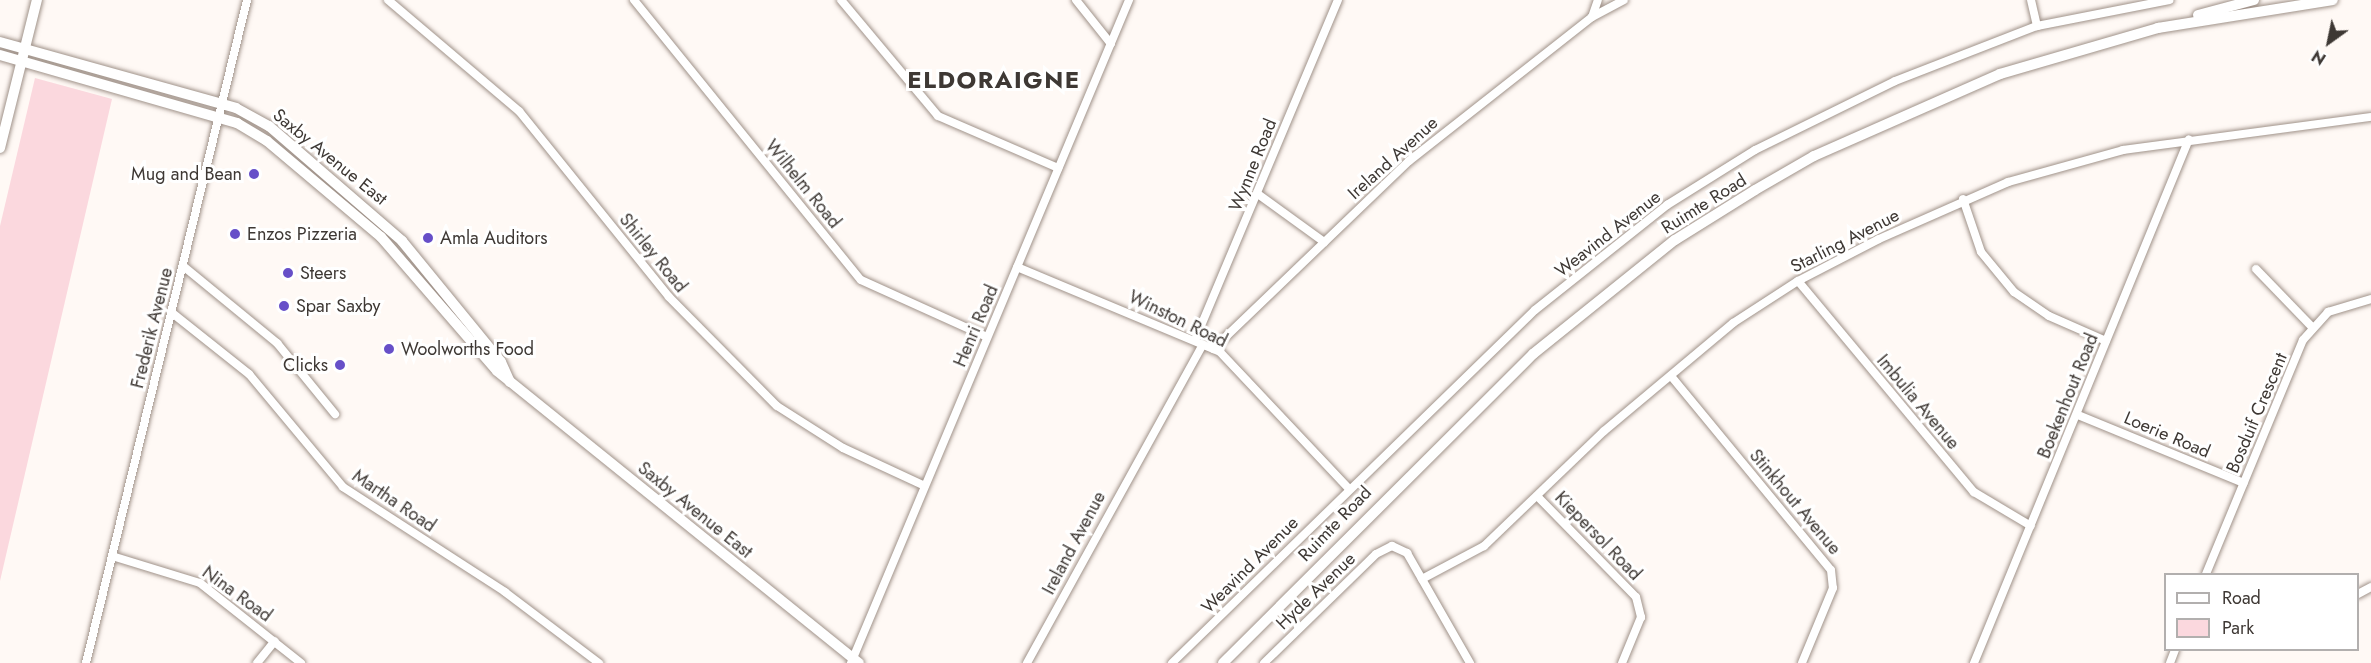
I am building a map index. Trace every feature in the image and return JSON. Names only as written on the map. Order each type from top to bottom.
[{"type":"street","points":[[0,148],[37,0]]},
{"type":"street","name":"Frederik Avenue","points":[[86,663],[247,0]]},
{"type":"street","name":"Shirley Road","points":[[388,0],[519,111],[669,297],[777,406],[843,448],[926,486]]},
{"type":"street","name":"Wilhelm Road","points":[[634,0],[861,280],[987,337]]},
{"type":"street","points":[[841,0],[938,116],[1058,168]]},
{"type":"street","points":[[1076,0],[1111,44]]},
{"type":"street","name":"Henri Road","points":[[854,662],[987,337],[1129,0]]},
{"type":"street","name":"Wynne Road","points":[[1195,340],[1338,0]]},
{"type":"street","points":[[1592,17],[1598,0]]},
{"type":"street","name":"Ireland Avenue","points":[[1213,349],[1409,161],[1592,17],[1624,0]]},
{"type":"street","points":[[2031,0],[2037,26]]},
{"type":"street","name":"Weavind Avenue","points":[[1172,663],[1535,310],[1667,205],[1812,120],[2037,26],[2169,0]]},
{"type":"street","points":[[2158,28],[2254,0]]},
{"type":"street","name":"Ruimte Road","points":[[1223,663],[1491,392],[1596,299],[1675,240],[1814,156],[1933,101],[2000,74],[2158,28],[2296,2],[2333,0]]},
{"type":"street","name":"Saxby Avenue East","points":[[0,42],[221,104],[269,126],[384,222],[501,362],[510,382]]},
{"type":"street","name":"Saxby Avenue East","points":[[0,55],[218,117],[267,141],[366,222],[510,382],[854,662]]},
{"type":"street","name":"Starling Avenue","points":[[1422,579],[1484,546],[1671,376],[1733,323],[1798,281],[1963,199],[2067,165],[2188,139],[2371,117]]},
{"type":"street","name":"Boekenhout Road","points":[[1974,663],[2078,415],[2188,139]]},
{"type":"street","points":[[1258,194],[1324,242]]},
{"type":"street","points":[[1963,199],[1981,252],[2014,292],[2049,316],[2106,340]]},
{"type":"street","points":[[183,266],[277,343],[335,414]]},
{"type":"street","name":"Winston Road","points":[[1017,267],[1213,349],[1349,489]]},
{"type":"street","points":[[2256,269],[2312,327]]},
{"type":"street","name":"Imbulia Avenue","points":[[1798,281],[1974,492],[2031,526]]},
{"type":"street","name":"Bosduif Crescent","points":[[2206,573],[2312,327],[2334,308],[2371,299]]},
{"type":"street","name":"Martha Road","points":[[171,312],[249,374],[350,493],[505,592],[599,663]]},
{"type":"street","name":"Ireland Avenue","points":[[1027,663],[1203,344]]},
{"type":"street","name":"Stinkhout Avenue","points":[[1671,376],[1833,575],[1830,597],[1802,663]]},
{"type":"street","name":"Loerie Road","points":[[2078,415],[2244,483]]},
{"type":"street","name":"Kiepersol Road","points":[[1538,497],[1636,597],[1641,617],[1622,663]]},
{"type":"street","name":"Hyde Avenue","points":[[1264,663],[1376,554],[1392,546],[1407,553],[1422,579]]},
{"type":"street","name":"Nina Road","points":[[112,556],[200,582],[301,663]]},
{"type":"street","points":[[1422,579],[1470,663]]},
{"type":"street","points":[[257,663],[275,641]]},
{"type":"green space","points":[[35,78],[112,99],[0,581],[0,226]]},
{"type":"place","name":"Mug and Bean","points":[[254,174]]},
{"type":"place","name":"Enzos Pizzeria","points":[[235,234]]},
{"type":"place","name":"Amla Auditors","points":[[428,238]]},
{"type":"place","name":"Steers","points":[[288,273]]},
{"type":"place","name":"Spar Saxby","points":[[284,306]]},
{"type":"place","name":"Woolworths Food","points":[[389,349]]},
{"type":"place","name":"Clicks","points":[[340,365]]},
{"type":"district","name":"ELDORAIGNE","points":[[994,80]]}]
